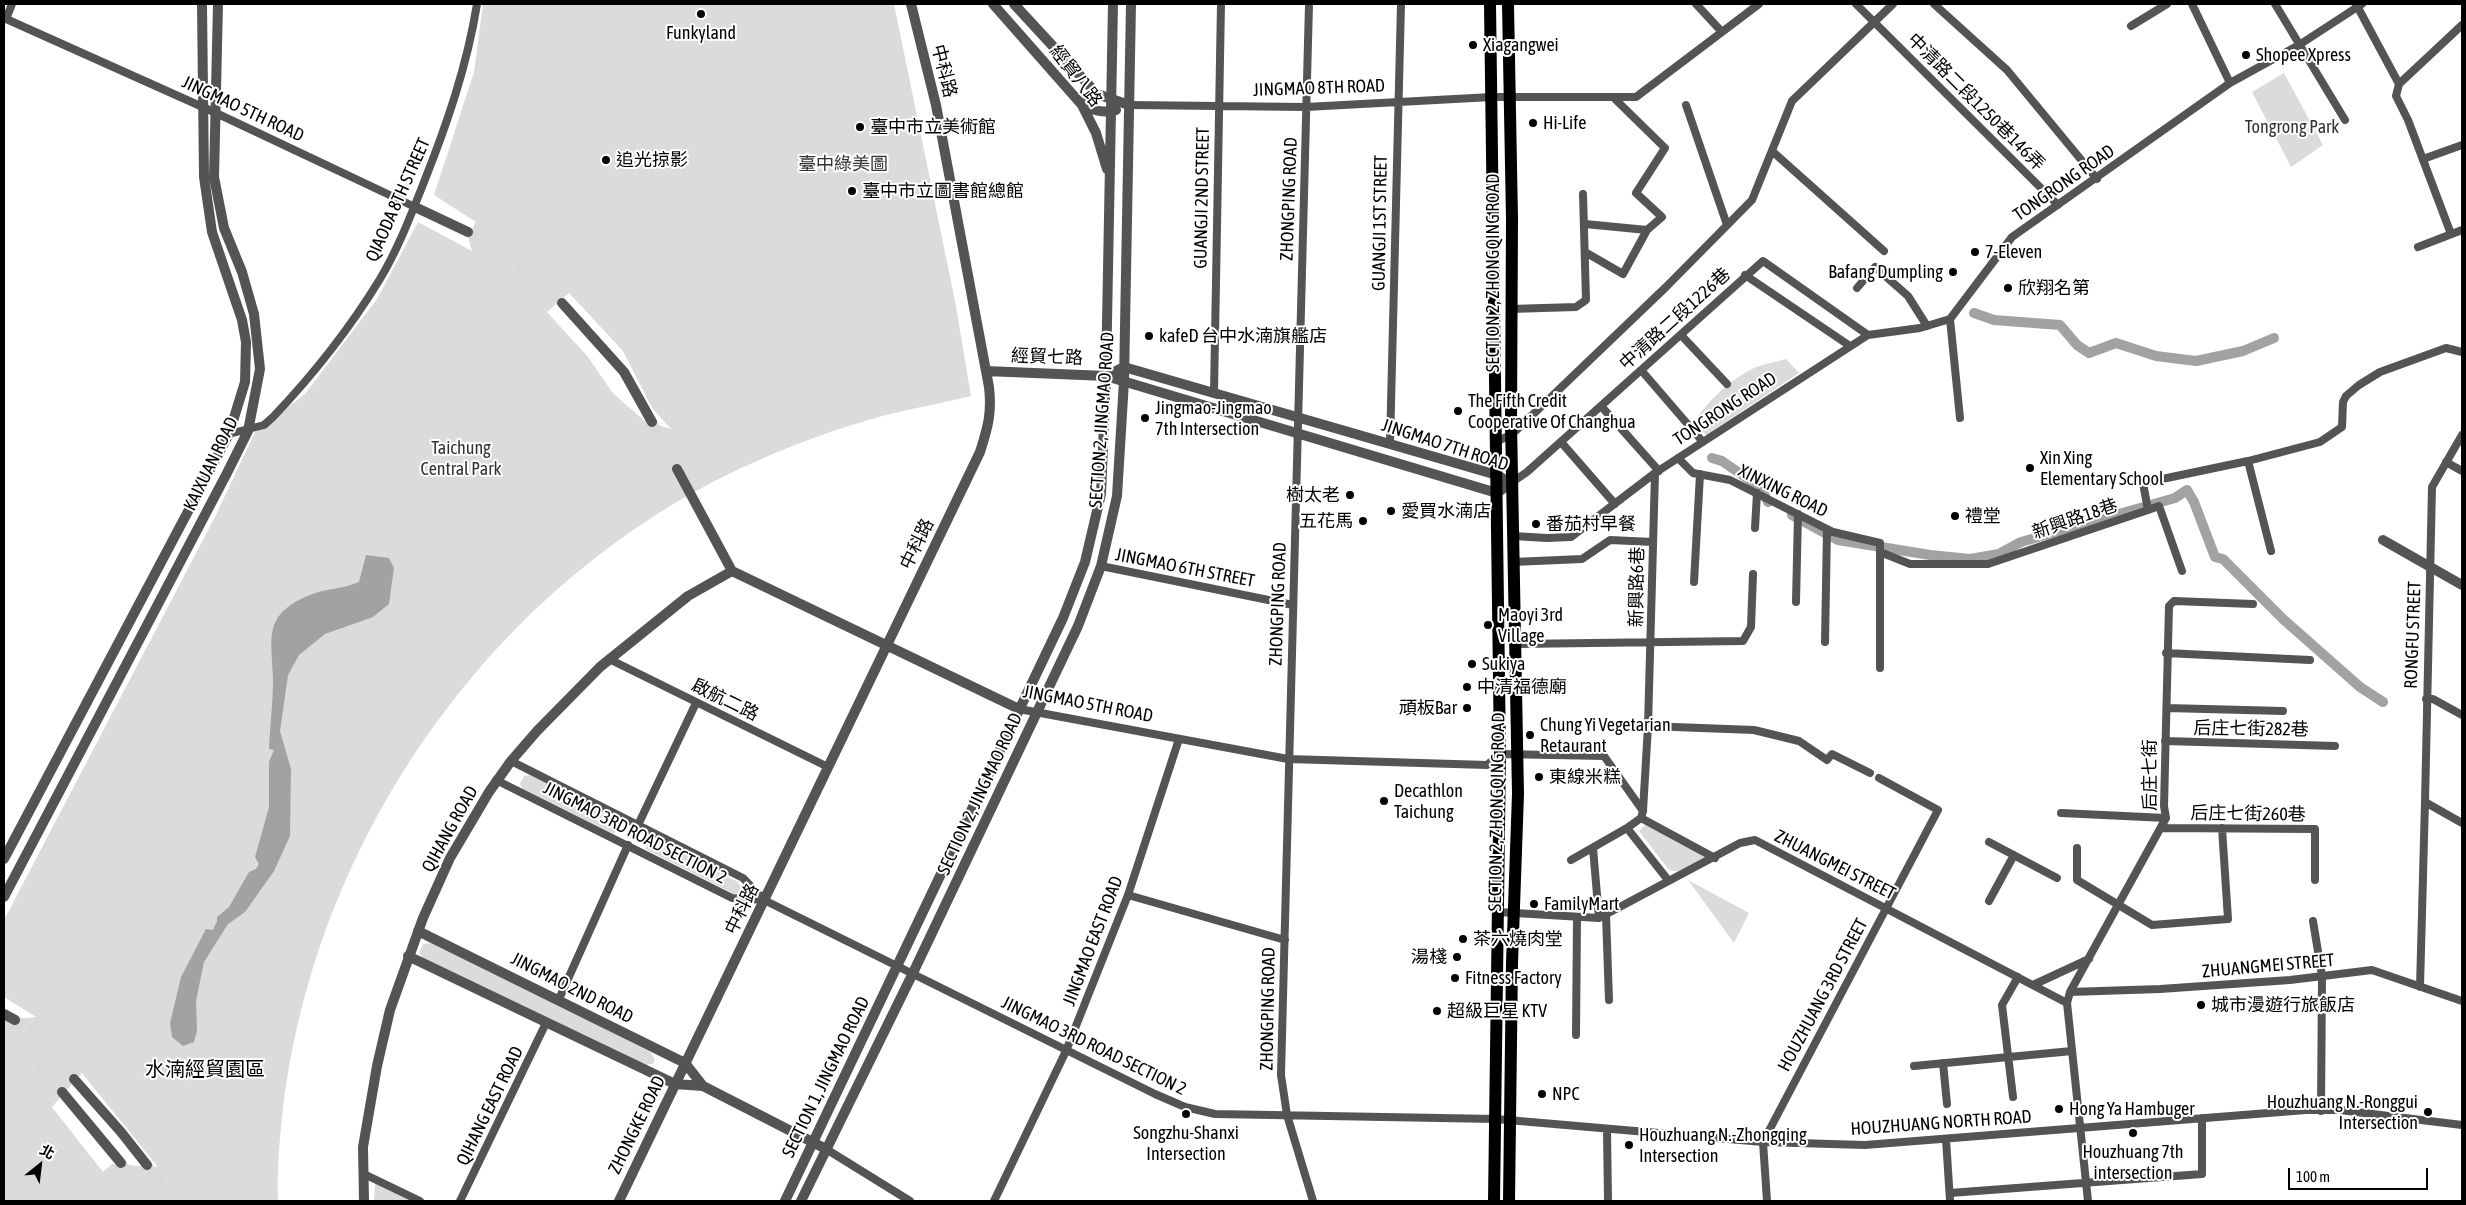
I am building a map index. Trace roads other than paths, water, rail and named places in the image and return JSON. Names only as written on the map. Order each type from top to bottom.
[{"type":"main road","name":"SECTION 2, ZHONGQING ROAD","points":[[1490,4],[1500,754],[1494,1201]]},
{"type":"main road","name":"SECTION 2, ZHONGQING ROAD","points":[[1508,4],[1512,219],[1510,309],[1511,435],[1517,755],[1509,1201]]},
{"type":"street","points":[[5,18],[12,4]]},
{"type":"street","name":"KAIXUAN ROAD","points":[[4,859],[229,434],[245,382],[246,342],[242,320],[210,224],[204,178],[202,4]]},
{"type":"street","name":"KAIXUAN ROAD","points":[[4,897],[248,431],[260,369],[258,339],[254,314],[242,272],[224,228],[214,177],[218,4]]},
{"type":"street","name":"QIAODA 8TH STREET","points":[[229,434],[248,431],[264,425],[273,417],[325,356],[380,279],[416,207],[445,129],[464,66],[477,4]]},
{"type":"street","name":"中科路","points":[[685,1063],[980,452],[992,410],[936,105],[911,4]]},
{"type":"street","name":"經貿八路","points":[[993,4],[1078,100],[1096,133],[1110,182]]},
{"type":"street","name":"JINGMAO 8TH ROAD","points":[[1014,4],[1096,94],[1112,98],[1129,106]]},
{"type":"street","name":"SECTION 2, JINGMAO ROAD","points":[[897,968],[1063,618],[1085,562],[1101,494],[1106,376],[1113,4]]},
{"type":"street","name":"SECTION 2, JINGMAO ROAD","points":[[912,975],[1078,626],[1101,566],[1117,496],[1124,381],[1131,4]]},
{"type":"street","name":"GUANGJI 2ND STREET","points":[[1214,393],[1221,4]]},
{"type":"street","name":"ZHONGPING ROAD","points":[[1309,4],[1281,1075],[1287,1115],[1312,1201]]},
{"type":"street","name":"GUANGJI 1ST STREET","points":[[1390,444],[1401,4]]},
{"type":"street","points":[[1696,4],[1722,32]]},
{"type":"street","name":"JINGMAO 8TH ROAD","points":[[1111,112],[1129,106],[1306,107],[1492,97],[1636,97],[1758,4]]},
{"type":"street","name":"中清路二段1250巷146弄","points":[[1856,4],[2058,205]]},
{"type":"street","points":[[1495,442],[1511,435],[1666,287],[1752,200],[1792,101],[1874,20],[1893,4]]},
{"type":"street","points":[[1934,4],[2007,70],[2097,179]]},
{"type":"street","points":[[2131,26],[2167,4]]},
{"type":"street","points":[[2192,4],[2230,83]]},
{"type":"street","points":[[2275,4],[2345,120]]},
{"type":"street","points":[[2358,5],[2399,84]]},
{"type":"street","name":"TONGRONG ROAD","points":[[1513,536],[1572,537],[1657,472],[1868,335],[1926,326],[1950,319],[2012,237],[2097,179],[2230,83],[2299,45],[2358,5]]},
{"type":"street","name":"JINGMAO 5TH ROAD","points":[[5,18],[216,113],[468,232]]},
{"type":"street","points":[[2451,234],[2408,120],[2396,96],[2399,84],[2462,25]]},
{"type":"street","points":[[1585,252],[1623,274],[1647,230],[1662,217],[1636,193],[1665,148],[1615,98]]},
{"type":"street","points":[[1078,100],[1092,109],[1111,112]]},
{"type":"street","points":[[1686,105],[1727,225]]},
{"type":"street","points":[[2423,159],[2462,145]]},
{"type":"street","points":[[1772,151],[1884,250]]},
{"type":"street","points":[[1510,309],[1576,307],[1586,300],[1583,194]]},
{"type":"street","points":[[1585,224],[1647,230]]},
{"type":"street","points":[[2418,247],[2462,230]]},
{"type":"street","name":"中清路二段1226巷","points":[[1512,483],[1561,442],[1745,275],[1763,261],[1868,335]]},
{"type":"street","points":[[1857,288],[1875,267],[1908,296],[1926,326]]},
{"type":"street","points":[[1745,275],[1850,346]]},
{"type":"street","points":[[562,303],[624,372],[652,422]]},
{"type":"street","points":[[1950,319],[1960,418]]},
{"type":"street","points":[[1681,335],[1727,384]]},
{"type":"street","points":[[2182,571],[2159,506],[2148,510],[2143,483],[2248,461],[2320,442],[2342,427],[2343,402],[2346,396],[2359,385],[2380,372],[2446,348],[2462,352]]},
{"type":"street","points":[[1106,376],[1124,367]]},
{"type":"street","name":"JINGMAO 7TH ROAD","points":[[1106,376],[1497,493],[1512,483],[1497,475],[1124,367]]},
{"type":"street","points":[[1641,370],[1703,442]]},
{"type":"street","name":"經貿七路","points":[[986,371],[1106,376]]},
{"type":"street","points":[[1601,406],[1657,472]]},
{"type":"street","name":"RONGFU STREET","points":[[2420,987],[2432,487],[2462,435]]},
{"type":"street","points":[[1561,442],[1615,504]]},
{"type":"street","name":"XINXING ROAD","points":[[1678,458],[1693,473],[1730,480],[1827,529],[1880,543],[1880,552]]},
{"type":"street","points":[[2248,461],[2272,551]]},
{"type":"street","points":[[2446,462],[2462,471]]},
{"type":"street","points":[[677,469],[732,571]]},
{"type":"street","name":"新興路6巷","points":[[1642,815],[1648,726],[1653,542],[1657,472]]},
{"type":"street","points":[[1694,582],[1700,474]]},
{"type":"street","points":[[1755,528],[1757,493]]},
{"type":"street","name":"新興路18巷","points":[[1880,552],[1910,564],[1988,564],[2148,510]]},
{"type":"street","points":[[1796,602],[1798,514]]},
{"type":"street","points":[[1825,642],[1827,529]]},
{"type":"street","points":[[1513,562],[1582,559],[1610,540],[1653,542]]},
{"type":"street","points":[[2383,540],[2462,584]]},
{"type":"street","points":[[1880,552],[1880,668]]},
{"type":"street","name":"JINGMAO 6TH STREET","points":[[1101,566],[1293,605]]},
{"type":"street","name":"JINGMAO 5TH ROAD","points":[[732,571],[1019,709],[1288,759],[1487,765],[1500,754]]},
{"type":"street","name":"QIHANG ROAD","points":[[364,1201],[363,1147],[377,1066],[390,1010],[429,901],[450,858],[496,780],[537,731],[608,659],[688,596],[732,571]]},
{"type":"street","points":[[1516,644],[1743,641],[1751,627],[1753,574]]},
{"type":"street","name":"后庄七街","points":[[2067,1002],[2070,992],[2166,818],[2164,806],[2167,708],[2166,653],[2171,602],[2253,604]]},
{"type":"street","points":[[2166,653],[2310,660]]},
{"type":"street","name":"啟航二路","points":[[608,659],[828,767]]},
{"type":"street","points":[[2426,699],[2433,699],[2462,715]]},
{"type":"street","points":[[638,825],[696,703]]},
{"type":"street","points":[[2167,708],[2283,711]]},
{"type":"street","points":[[1648,726],[1754,730],[1799,741],[1827,760],[1832,754],[1870,773]]},
{"type":"street","name":"JINGMAO EAST ROAD","points":[[994,1201],[1066,1051],[1128,895],[1179,740]]},
{"type":"street","name":"后庄七街282巷","points":[[2165,741],[2335,746]]},
{"type":"street","points":[[1500,754],[1604,756],[1642,815],[1715,858]]},
{"type":"street","name":"JINGMAO 3RD ROAD SECTION 2","points":[[511,761],[743,878],[764,900],[897,968],[1185,1107],[1215,1114],[1496,1119],[1510,1121]]},
{"type":"street","name":"HOUZHUANG 3RD STREET","points":[[1763,1142],[1938,810],[1879,778]]},
{"type":"street","name":"JINGMAO 3RD ROAD SECTION 2","points":[[496,780],[732,898],[764,900]]},
{"type":"street","points":[[2425,802],[2462,823]]},
{"type":"street","points":[[2061,813],[2166,818]]},
{"type":"street","points":[[1571,860],[1627,828],[1642,815]]},
{"type":"street","points":[[1627,828],[1668,880]]},
{"type":"street","name":"后庄七街260巷","points":[[2161,828],[2315,830],[2315,880]]},
{"type":"street","points":[[2076,848],[2077,880],[2152,925],[2228,919],[2222,828]]},
{"type":"street","name":"ZHUANGMEI STREET","points":[[1602,917],[1740,843],[1755,840],[2067,1002]]},
{"type":"street","points":[[1989,842],[2057,878]]},
{"type":"street","points":[[559,999],[628,845]]},
{"type":"street","points":[[1593,848],[1602,917],[1609,1000]]},
{"type":"street","points":[[1989,901],[2014,855]]},
{"type":"street","points":[[1128,895],[1285,940]]},
{"type":"street","points":[[1498,912],[1602,917]]},
{"type":"street","points":[[1576,1035],[1577,917]]},
{"type":"street","points":[[2313,921],[2322,976],[2321,1111]]},
{"type":"street","name":"JINGMAO 2ND ROAD","points":[[418,931],[559,999],[685,1063],[703,1086]]},
{"type":"street","name":"JINGMAO 2ND ROAD","points":[[408,956],[675,1084],[703,1086],[826,1149],[910,1201]]},
{"type":"street","points":[[2033,985],[2089,959]]},
{"type":"street","name":"SECTION 1, JINGMAO ROAD","points":[[785,1201],[897,968]]},
{"type":"street","name":"ZHUANGMEI STREET","points":[[2070,992],[2160,989],[2322,976],[2372,970],[2462,1001]]},
{"type":"street","name":"SECTION 1, JINGMAO ROAD","points":[[801,1201],[912,975]]},
{"type":"street","points":[[2013,1096],[2002,1005],[2018,977]]},
{"type":"street","points":[[2067,1002],[2088,1201]]},
{"type":"street","points":[[4,1014],[15,1020]]},
{"type":"street","name":"QIHANG EAST ROAD","points":[[460,1201],[546,1023]]},
{"type":"street","points":[[1914,1066],[2072,1051]]},
{"type":"street","name":"ZHONGKE ROAD","points":[[619,1201],[685,1063]]},
{"type":"street","points":[[1943,1063],[1947,1104]]},
{"type":"street","points":[[74,1079],[121,1132],[147,1165]]},
{"type":"street","points":[[62,1092],[121,1163]]},
{"type":"street","name":"HOUZHUANG NORTH ROAD","points":[[1510,1121],[1763,1142],[1865,1145],[2202,1118],[2321,1111],[2348,1111],[2462,1125]]},
{"type":"street","points":[[1946,1139],[1950,1197],[2202,1174],[2202,1118]]},
{"type":"street","points":[[1607,1129],[1608,1201]]},
{"type":"street","points":[[1763,1142],[1767,1201]]},
{"type":"street","points":[[364,1174],[420,1201]]},
{"type":"waterway","points":[[1974,313],[1994,320],[2060,325],[2077,345],[2089,353],[2116,343],[2156,356],[2196,361],[2243,351],[2274,338]]},
{"type":"waterway","points":[[1712,458],[1722,461],[1761,488],[1768,502]]},
{"type":"waterway","points":[[1792,515],[1838,540],[1930,555],[1970,559],[1999,554],[2021,542],[2175,498],[2187,490],[2194,502],[2215,557],[2223,559],[2283,619],[2360,687],[2383,702]]},
{"type":"tunnel","points":[[468,232],[500,250],[562,303]]},
{"type":"tunnel","points":[[652,422],[677,469]]},
{"type":"tunnel","points":[[15,1020],[32,1030],[74,1079]]},
{"type":"tunnel","points":[[4,1034],[21,1044],[62,1092]]},
{"type":"tunnel","points":[[121,1163],[151,1201]]},
{"type":"tunnel","points":[[147,1165],[176,1201]]},
{"type":"place","name":"Funkyland","points":[[701,14]]},
{"type":"place","name":"Xiagangwei","points":[[1473,45]]},
{"type":"place","name":"Shopee Xpress","points":[[2246,55]]},
{"type":"place","name":"Hi-Life","points":[[1533,123]]},
{"type":"place","name":"臺中市立美術館","points":[[860,127]]},
{"type":"place","name":"追光掠影","points":[[606,160]]},
{"type":"place","name":"臺中市立圖書館總館","points":[[852,191]]},
{"type":"place","name":"7-Eleven","points":[[1975,252]]},
{"type":"place","name":"Bafang Dumpling","points":[[1953,272]]},
{"type":"place","name":"欣翔名第","points":[[2008,288]]},
{"type":"place","name":"kafeD 台中水湳旗艦店","points":[[1149,336]]},
{"type":"place","name":"The Fifth Credit Cooperative Of Changhua","points":[[1458,411]]},
{"type":"place","name":"Jingmao-Jingmao 7th Intersection","points":[[1145,418]]},
{"type":"place","name":"Xin Xing Elementary School","points":[[2030,468]]},
{"type":"place","name":"樹太老","points":[[1350,495]]},
{"type":"place","name":"愛買水湳店","points":[[1391,511]]},
{"type":"place","name":"禮堂","points":[[1955,516]]},
{"type":"place","name":"五花馬","points":[[1363,521]]},
{"type":"place","name":"番茄村早餐","points":[[1536,524]]},
{"type":"place","name":"Maoyi 3rd Village","points":[[1488,625]]},
{"type":"place","name":"Sukiya","points":[[1472,664]]},
{"type":"place","name":"中清福德廟","points":[[1467,687]]},
{"type":"place","name":"頑板Bar","points":[[1467,708]]},
{"type":"place","name":"Chung Yi Vegetarian Retaurant","points":[[1530,735]]},
{"type":"place","name":"東線米糕","points":[[1539,777]]},
{"type":"place","name":"Decathlon Taichung","points":[[1384,801]]},
{"type":"place","name":"FamilyMart","points":[[1534,904]]},
{"type":"place","name":"茶六燒肉堂","points":[[1463,939]]},
{"type":"place","name":"湯棧","points":[[1457,957]]},
{"type":"place","name":"Fitness Factory","points":[[1455,978]]},
{"type":"place","name":"城市漫遊行旅飯店","points":[[2201,1005]]},
{"type":"place","name":"超級巨星 KTV","points":[[1437,1011]]},
{"type":"place","name":"NPC","points":[[1542,1094]]},
{"type":"place","name":"Hong Ya Hambuger","points":[[2059,1109]]},
{"type":"place","name":"Houzhuang N.-Ronggui Intersection","points":[[2428,1112]]},
{"type":"place","name":"Songzhu-Shanxi Intersection","points":[[1186,1114]]},
{"type":"place","name":"Houzhuang 7th intersection","points":[[2133,1133]]},
{"type":"place","name":"Houzhuang N.-Zhongqing Intersection","points":[[1629,1145]]},
{"type":"district","name":"水湳經貿園區","points":[[205,1070]]},
{"type":"park label","name":"Tongrong Park","points":[[2292,127]]},
{"type":"park label","name":"臺中綠美圖","points":[[843,164]]},
{"type":"park label","name":"Taichung Central Park","points":[[461,458]]}]
